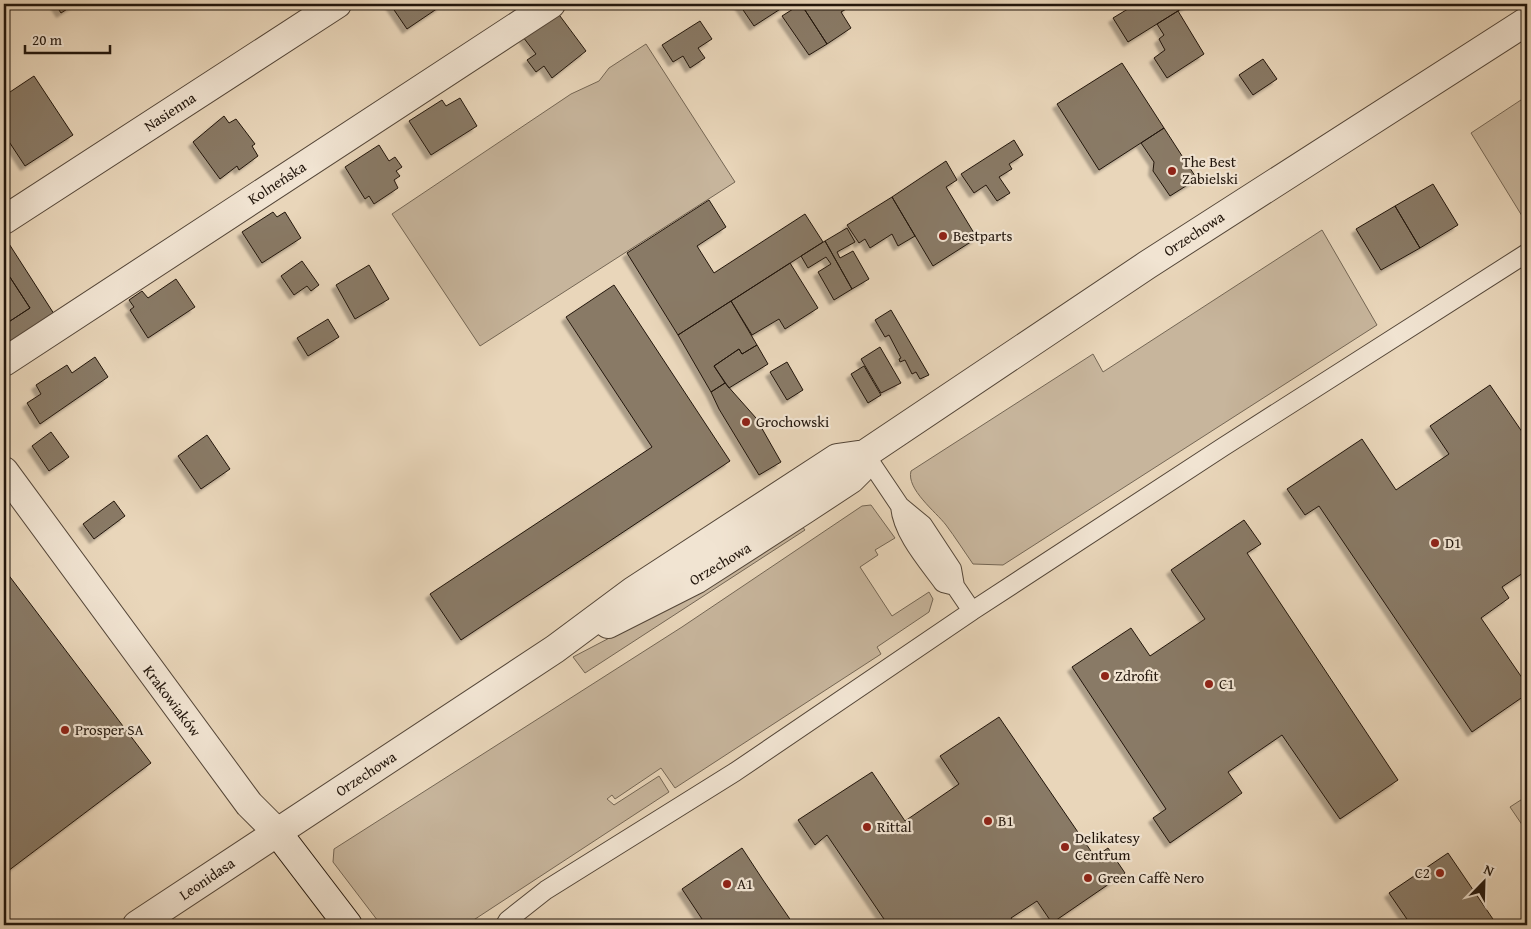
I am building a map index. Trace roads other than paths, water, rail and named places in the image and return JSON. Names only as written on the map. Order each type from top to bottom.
[{"type":"street","name":"Nasienna","points":[[4,220],[336,4]]},
{"type":"street","name":"Kolneńska","points":[[4,362],[551,4]]},
{"type":"street","name":"Orzechowa","points":[[277,832],[555,649],[643,607],[714,569],[851,479],[860,470],[865,454],[1147,264],[1527,21]]},
{"type":"street","name":"Krakowiaków","points":[[4,471],[249,804],[277,832],[348,925]]},
{"type":"street","name":"Leonidasa","points":[[137,925],[277,832]]},
{"type":"lane","points":[[505,925],[508,920],[546,890],[735,772],[972,611],[1223,447],[1527,253]]},
{"type":"lane","points":[[865,454],[900,506],[923,525],[952,569],[955,586],[972,611]]},
{"type":"place","name":"The Best Zabielski","points":[[1172,171]]},
{"type":"place","name":"Bestparts","points":[[943,236]]},
{"type":"place","name":"Grochowski","points":[[746,422]]},
{"type":"place","name":"D1","points":[[1435,543]]},
{"type":"place","name":"Zdrofit","points":[[1105,676]]},
{"type":"place","name":"C1","points":[[1209,684]]},
{"type":"place","name":"Prosper SA","points":[[65,730]]},
{"type":"place","name":"B1","points":[[988,821]]},
{"type":"place","name":"Rittal","points":[[867,827]]},
{"type":"place","name":"Delikatesy Centrum","points":[[1065,847]]},
{"type":"place","name":"C2","points":[[1440,873]]},
{"type":"place","name":"Green Caffè Nero","points":[[1088,878]]},
{"type":"place","name":"A1","points":[[727,884]]}]
